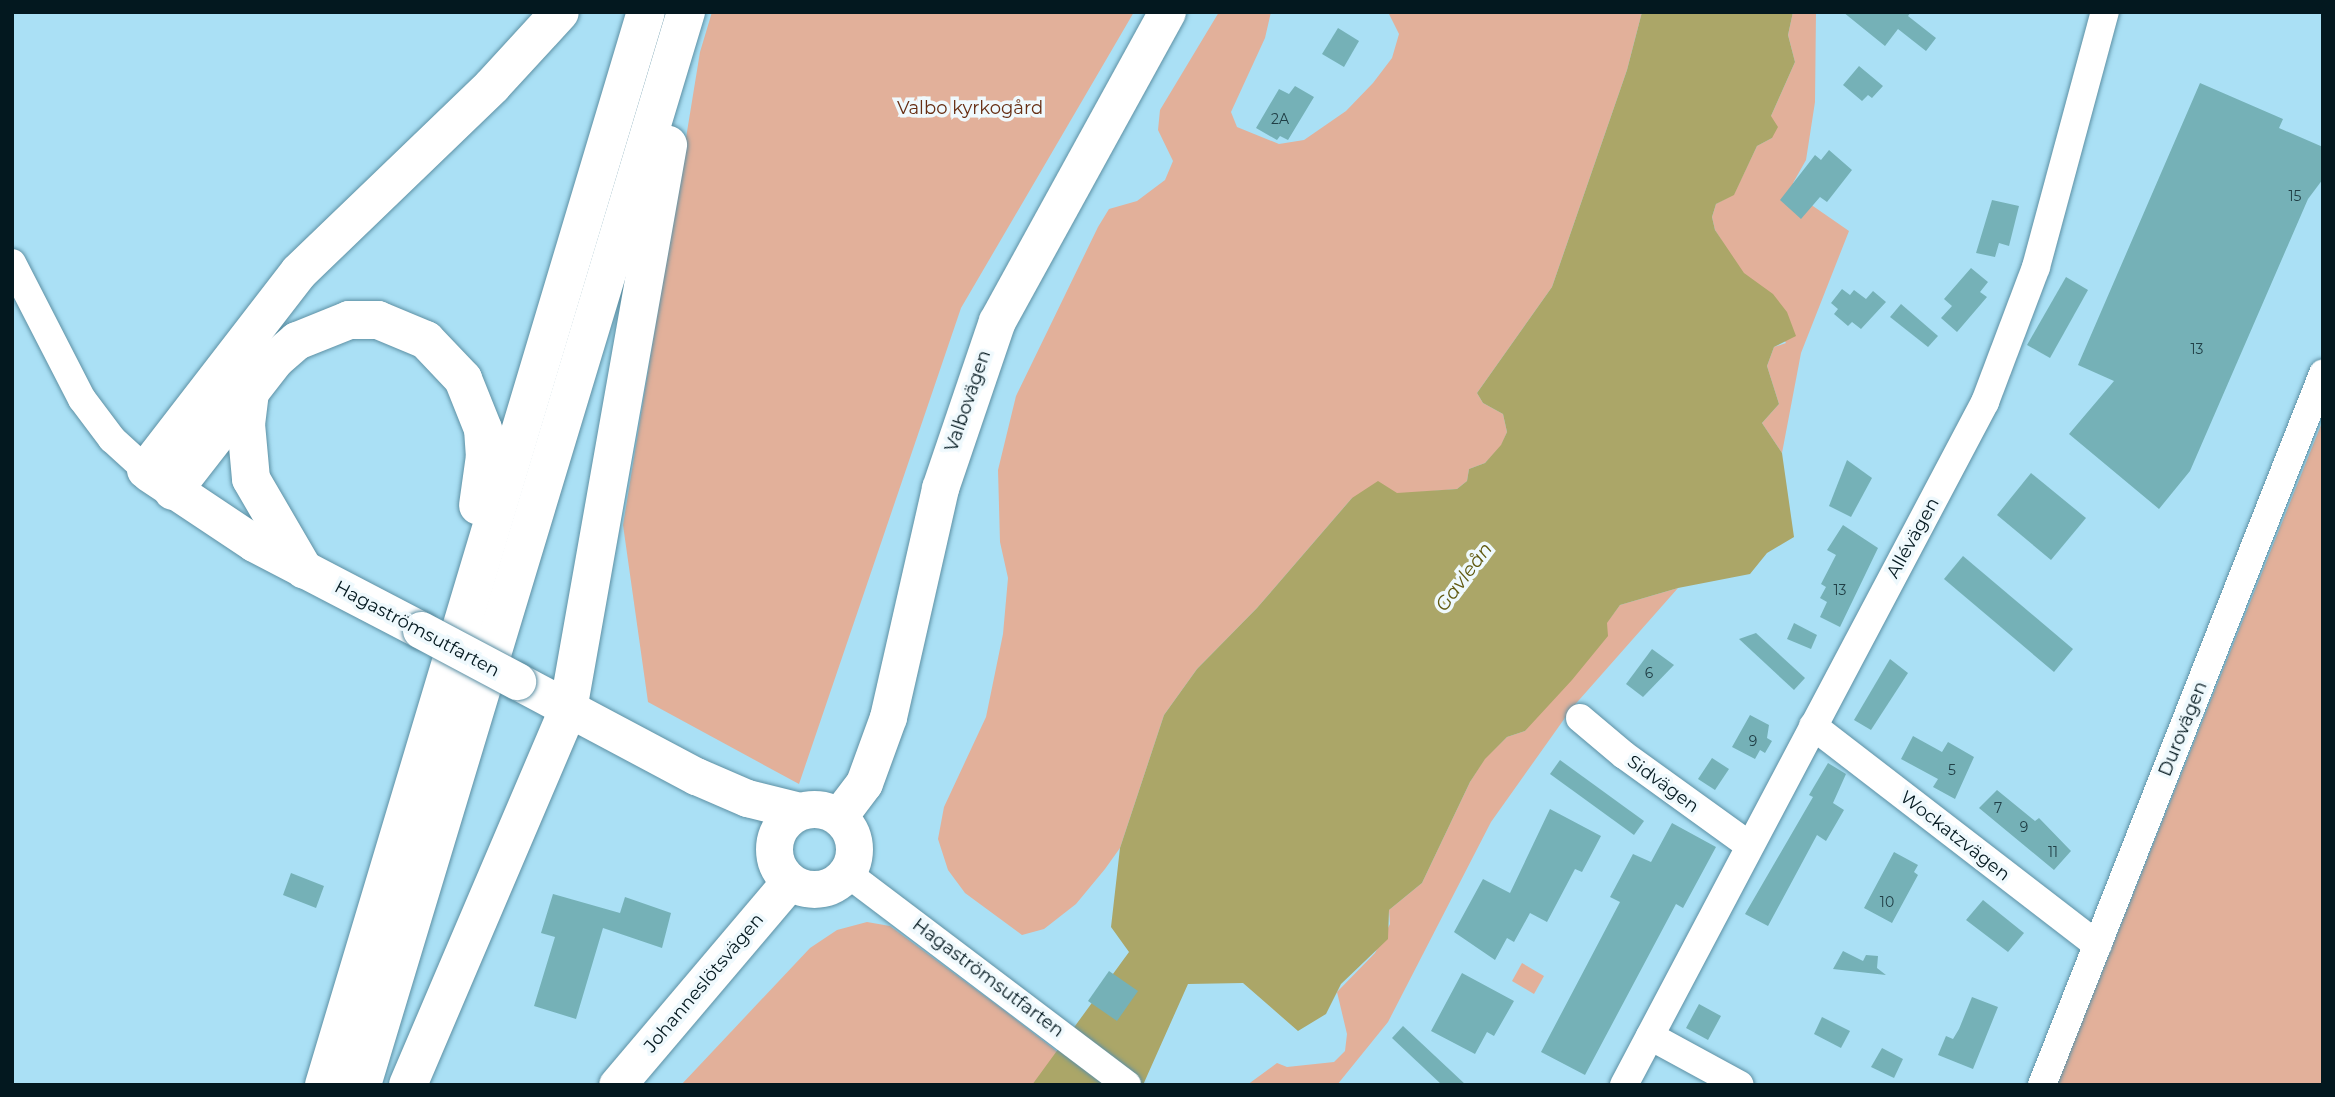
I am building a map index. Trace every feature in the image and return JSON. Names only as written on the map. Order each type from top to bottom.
[{"type":"highway","points":[[159,480],[299,272],[492,86],[560,12]]},
{"type":"highway","points":[[324,1085],[646,12]]},
{"type":"highway","points":[[362,1085],[686,12]]},
{"type":"highway","points":[[408,1085],[568,710],[691,12]]},
{"type":"highway","points":[[159,480],[250,392],[297,341],[349,320],[378,320],[426,340],[463,379],[476,403],[485,456],[436,707]]},
{"type":"highway","points":[[250,392],[246,424],[251,479],[304,570]]},
{"type":"main road","name":"Valbovägen","points":[[839,816],[864,783],[888,717],[940,488],[997,321],[1167,12]]},
{"type":"main road","name":"Hagaströmsutfarten","points":[[159,480],[304,570],[696,776],[747,798],[799,811],[814,808],[839,816]]},
{"type":"main road","name":"Hagaströmsutfarten","points":[[696,776],[732,806],[782,866]]},
{"type":"main road","points":[[799,811],[780,827],[782,866],[814,889],[838,882],[847,873],[855,849],[853,836],[839,816]]},
{"type":"main road","name":"Johanneslötsvägen","points":[[617,1085],[782,866]]},
{"type":"street","name":"Allévägen","points":[[1624,1085],[1749,845],[1955,463],[1999,369],[2036,267],[2105,12]]},
{"type":"street","points":[[12,263],[82,399],[112,439],[159,480]]},
{"type":"street","name":"Durovägen","points":[[2042,1085],[2323,374]]},
{"type":"street","name":"Sidvägen","points":[[1580,718],[1749,845]]},
{"type":"street","name":"Wockatzvägen","points":[[1813,726],[2097,945]]},
{"type":"street","name":"Hagaströmsutfarten","points":[[847,873],[1127,1085]]},
{"type":"street","points":[[1650,1036],[1740,1085]]},
{"type":"green space","name":"Valbo kyrkogård","points":[[712,12],[1134,12],[961,308],[799,784],[648,702],[623,525],[700,52]]},
{"type":"green space","points":[[1219,12],[1271,12],[1265,38],[1231,112],[1237,127],[1279,144],[1304,140],[1346,111],[1373,83],[1392,58],[1399,34],[1388,12],[1642,12],[1627,70],[1552,287],[1477,393],[1483,403],[1503,414],[1507,432],[1501,446],[1485,463],[1469,469],[1467,481],[1457,489],[1352,498],[1257,608],[1197,669],[1164,715],[1120,848],[1105,869],[1076,904],[1044,929],[1022,935],[965,893],[948,870],[938,839],[944,807],[986,717],[1003,634],[1008,578],[1000,542],[998,470],[1016,396],[1098,227],[1109,209],[1137,201],[1165,180],[1173,161],[1158,130],[1160,110]]},
{"type":"green space","points":[[1793,12],[1816,12],[1815,102],[1806,160],[1793,183],[1810,204],[1849,231],[1801,353],[1782,453],[1762,423],[1779,404],[1767,366],[1774,347],[1786,343],[1715,230],[1712,217],[1716,204],[1734,194],[1757,146],[1772,138],[1771,116],[1795,62],[1788,35]]},
{"type":"green space","points":[[2323,420],[2323,1085],[2057,1085]]},
{"type":"green space","points":[[1678,588],[1572,708],[1491,822],[1388,1022],[1337,1085],[1247,1085],[1277,1063],[1287,1067],[1334,1062],[1345,1051],[1347,1034],[1337,992],[1375,953],[1390,924],[1389,910],[1422,883],[1470,782],[1485,758],[1507,737],[1525,731],[1620,605]]},
{"type":"green space","points":[[867,922],[890,926],[1059,1053],[1032,1085],[681,1085],[810,948],[837,930]]},
{"type":"green space","points":[[1522,963],[1544,976],[1534,994],[1512,981]]},
{"type":"water","name":"Gavleån","points":[[1642,12],[1793,12],[1788,35],[1795,62],[1771,116],[1778,127],[1772,138],[1757,146],[1734,195],[1716,204],[1712,217],[1715,230],[1744,273],[1773,294],[1787,312],[1796,336],[1774,347],[1767,366],[1779,404],[1762,423],[1782,453],[1794,537],[1767,553],[1750,574],[1678,588],[1620,605],[1607,623],[1608,636],[1572,680],[1525,731],[1507,737],[1485,759],[1470,782],[1422,883],[1389,910],[1388,939],[1341,984],[1326,1014],[1298,1031],[1243,983],[1188,984],[1143,1085],[1032,1085],[1129,952],[1111,927],[1120,848],[1164,715],[1197,669],[1257,608],[1352,498],[1378,481],[1397,493],[1457,489],[1467,481],[1469,469],[1485,463],[1501,445],[1507,432],[1503,414],[1483,403],[1477,393],[1552,287],[1627,70]]},
{"type":"building","points":[[1843,12],[1911,12],[1908,16],[1936,38],[1926,51],[1898,29],[1885,46]]},
{"type":"building","points":[[1338,28],[1359,41],[1344,67],[1322,54]]},
{"type":"building","points":[[1859,66],[1883,86],[1872,98],[1868,95],[1862,101],[1843,85]]},
{"type":"building","points":[[2200,83],[2283,119],[2279,128],[2323,147],[2323,179],[2308,199],[2190,471],[2159,509],[2069,434],[2114,381],[2078,365]]},
{"type":"building","points":[[1295,86],[1314,97],[1288,140],[1280,136],[1277,140],[1256,128],[1279,89],[1289,94]]},
{"type":"building","points":[[1829,150],[1852,170],[1827,202],[1820,197],[1801,219],[1780,200],[1815,155],[1821,160]]},
{"type":"building","points":[[1992,200],[2019,206],[2009,246],[1999,243],[1995,257],[1976,253]]},
{"type":"building","points":[[1971,268],[1988,282],[1980,292],[1987,297],[1957,332],[1941,318],[1952,306],[1944,299]]},
{"type":"building","points":[[2066,277],[2088,290],[2050,358],[2027,345]]},
{"type":"building","points":[[1842,289],[1850,295],[1854,290],[1866,299],[1873,291],[1886,302],[1861,329],[1852,322],[1848,326],[1834,314],[1838,309],[1831,303]]},
{"type":"building","points":[[1901,304],[1938,336],[1928,347],[1890,317]]},
{"type":"building","points":[[1847,460],[1872,478],[1851,517],[1829,506]]},
{"type":"building","points":[[2031,473],[2086,518],[2051,560],[1997,515]]},
{"type":"building","points":[[1843,525],[1878,548],[1840,627],[1820,617],[1827,602],[1820,598],[1826,587],[1821,584],[1836,555],[1827,550]]},
{"type":"building","points":[[1963,556],[2073,649],[2054,672],[1944,579]]},
{"type":"building","points":[[1794,623],[1817,635],[1811,649],[1787,639]]},
{"type":"building","points":[[1756,633],[1805,678],[1794,690],[1739,639]]},
{"type":"building","points":[[1652,649],[1674,665],[1643,697],[1626,684]]},
{"type":"building","points":[[1890,659],[1908,673],[1871,730],[1854,720]]},
{"type":"building","points":[[1750,715],[1769,725],[1767,738],[1772,741],[1765,753],[1760,750],[1755,759],[1732,747]]},
{"type":"building","points":[[1913,736],[1942,752],[1948,742],[1974,757],[1955,799],[1933,787],[1938,779],[1901,759]]},
{"type":"building","points":[[1712,758],[1729,769],[1715,790],[1698,779]]},
{"type":"building","points":[[1560,760],[1644,821],[1634,835],[1550,774]]},
{"type":"building","points":[[1828,763],[1846,774],[1833,803],[1844,810],[1826,841],[1817,835],[1768,926],[1745,914],[1813,797],[1809,795]]},
{"type":"building","points":[[1997,790],[2035,821],[2039,818],[2071,851],[2054,870],[1979,808]]},
{"type":"building","points":[[1550,809],[1601,836],[1582,872],[1575,869],[1547,922],[1530,913],[1514,942],[1507,938],[1495,960],[1454,932],[1483,879],[1510,893]]},
{"type":"building","points":[[1672,823],[1716,847],[1683,908],[1676,904],[1585,1075],[1541,1052],[1620,902],[1610,897],[1633,854],[1651,862]]},
{"type":"building","points":[[1894,852],[1918,865],[1914,872],[1918,875],[1892,923],[1864,908]]},
{"type":"building","points":[[291,873],[324,886],[316,908],[283,895]]},
{"type":"building","points":[[553,894],[620,913],[625,897],[671,913],[662,948],[603,928],[576,1019],[534,1006],[555,937],[541,933]]},
{"type":"building","points":[[1983,900],[2024,933],[2008,952],[1966,920]]},
{"type":"building","points":[[1843,951],[1863,961],[1866,955],[1878,956],[1877,968],[1886,975],[1833,969]]},
{"type":"building","points":[[1109,971],[1138,991],[1117,1021],[1088,1001]]},
{"type":"building","points":[[1462,973],[1514,1001],[1494,1036],[1487,1032],[1475,1054],[1431,1031]]},
{"type":"building","points":[[1972,997],[1998,1007],[1973,1069],[1938,1055],[1946,1036],[1953,1039],[1959,1029]]},
{"type":"building","points":[[1699,1004],[1721,1016],[1708,1040],[1686,1028]]},
{"type":"building","points":[[1822,1017],[1850,1031],[1841,1048],[1814,1034]]},
{"type":"building","points":[[1403,1026],[1466,1085],[1442,1085],[1392,1038]]},
{"type":"building","points":[[1882,1048],[1903,1059],[1894,1078],[1871,1067]]}]
